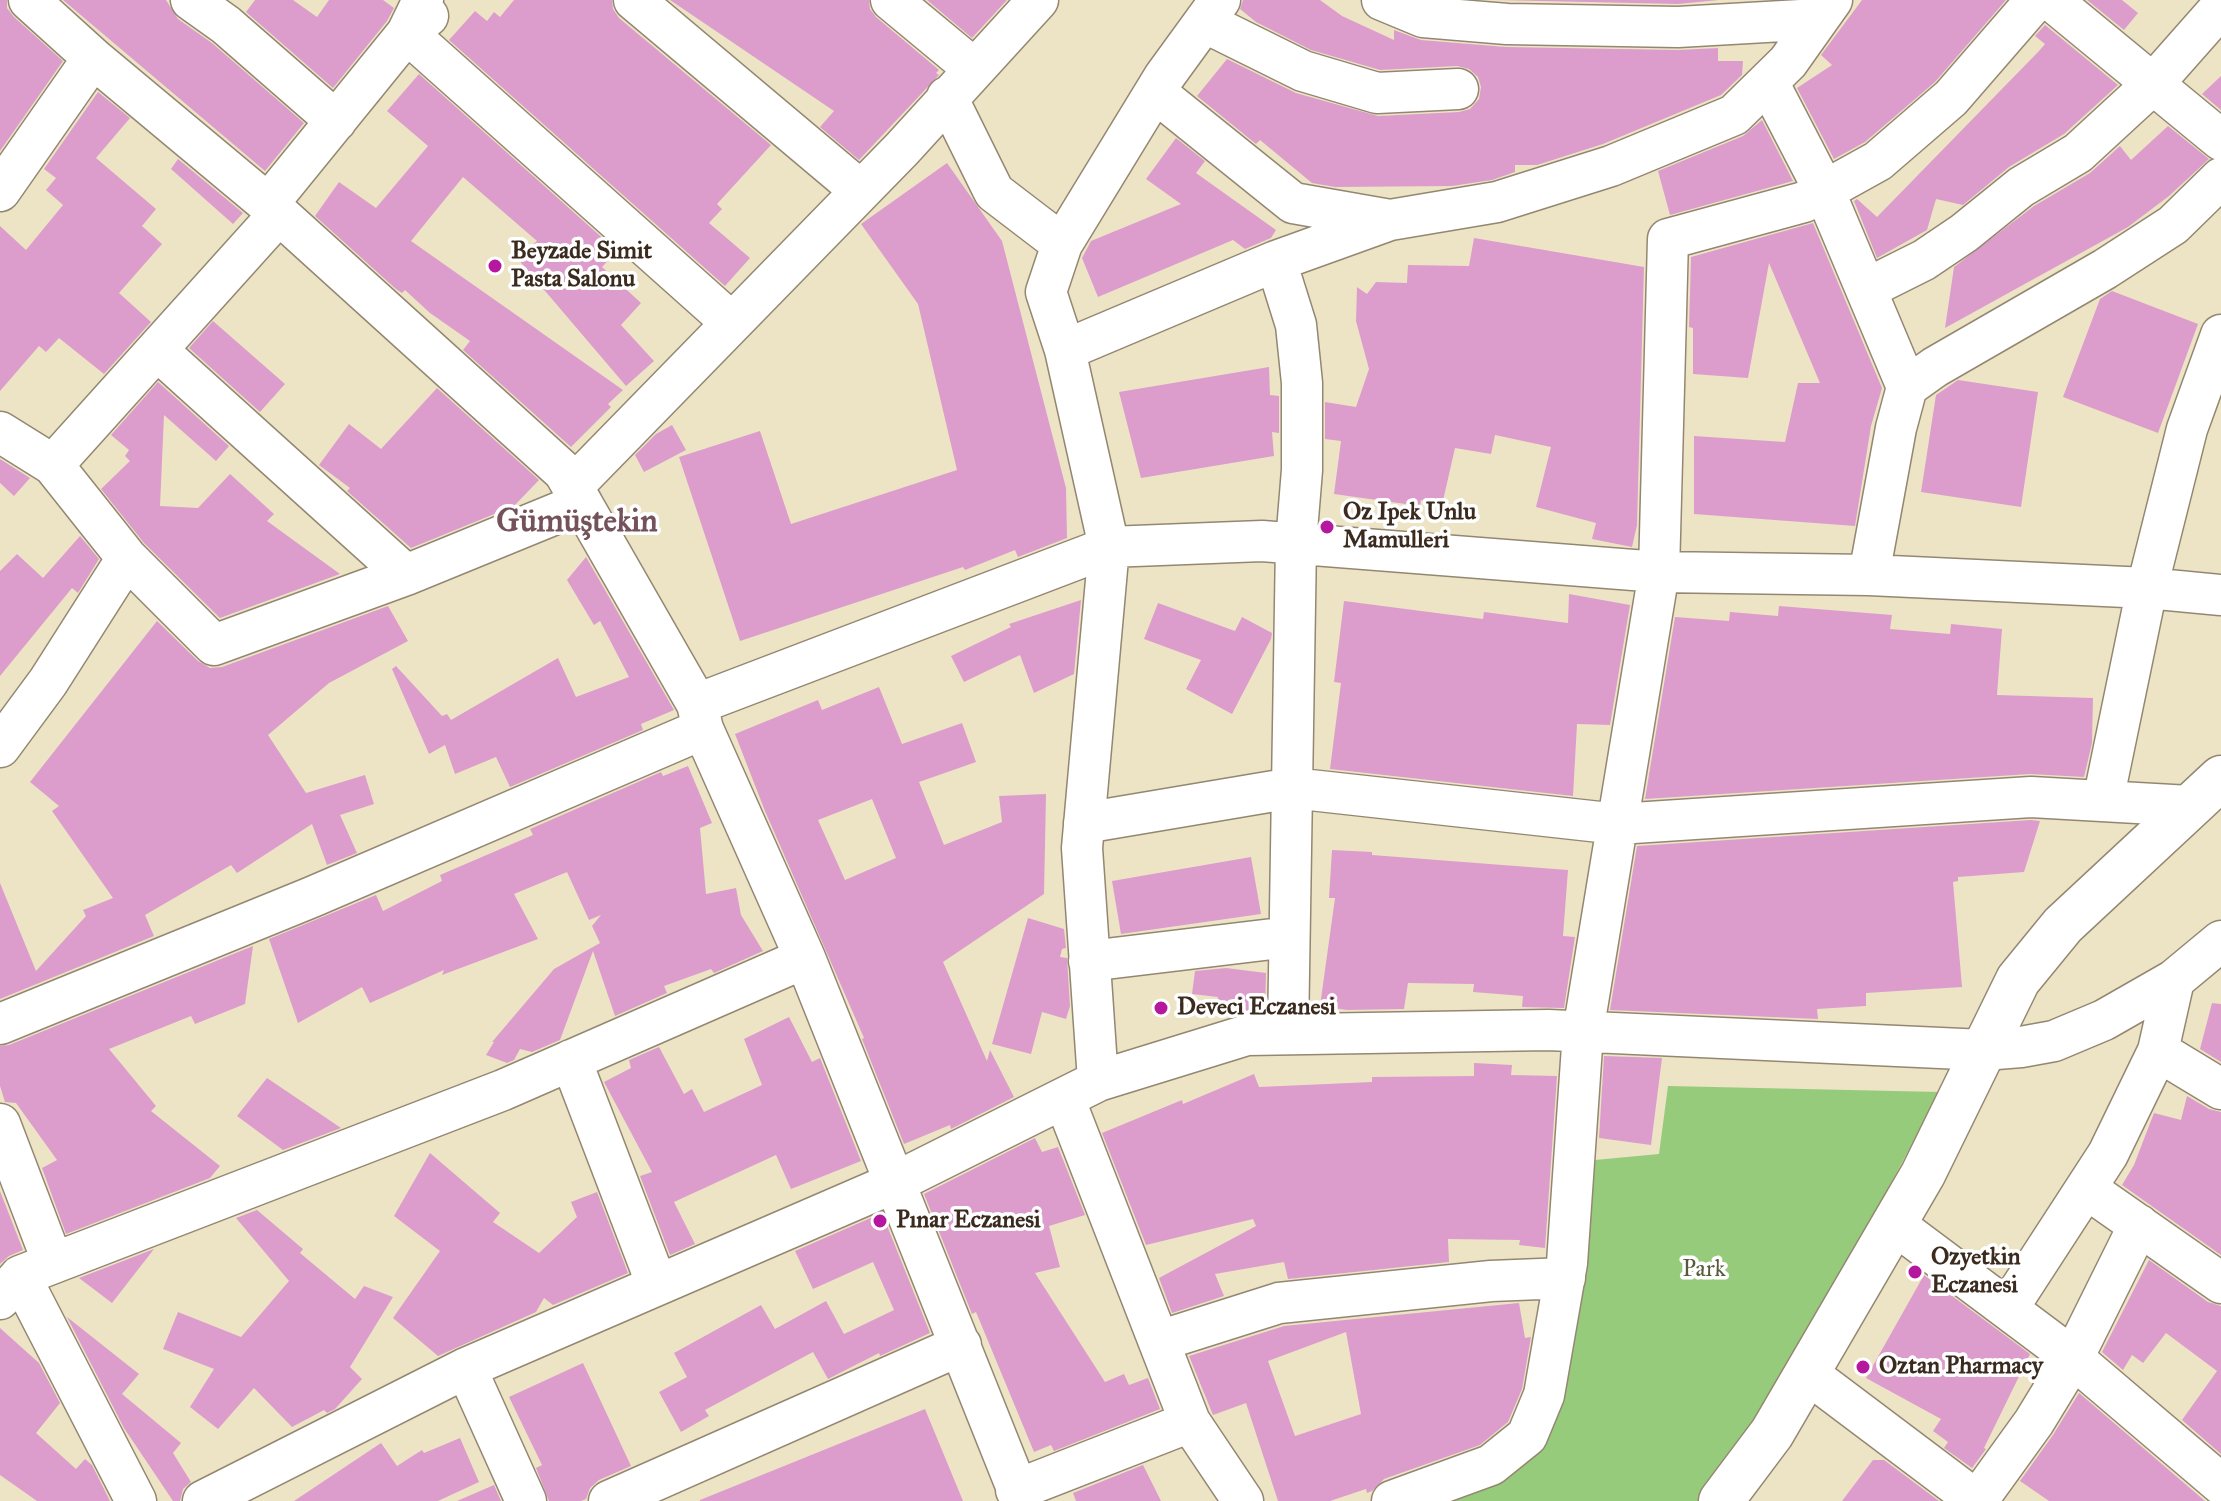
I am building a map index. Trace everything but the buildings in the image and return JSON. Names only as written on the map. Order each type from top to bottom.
[{"type":"street","points":[[29,0],[93,58],[273,209],[564,472],[700,717],[805,958],[1019,1495],[1190,1422]]},
{"type":"street","points":[[191,0],[233,12],[336,121]]},
{"type":"street","points":[[53,465],[157,350],[273,209],[415,16],[448,0]]},
{"type":"street","points":[[634,0],[861,191]]},
{"type":"street","points":[[891,0],[960,83],[994,192],[1062,244]]},
{"type":"street","points":[[0,432],[53,465],[127,558],[214,645],[406,575],[577,495],[732,323],[861,191],[1038,0]]},
{"type":"street","points":[[1382,0],[1507,24],[1678,27],[1825,10]]},
{"type":"street","points":[[1392,1501],[1491,1465],[1527,1436],[1544,1395],[1565,1278],[1583,1032],[1659,572],[1668,239],[1804,202],[1878,161],[1951,98],[2036,0]]},
{"type":"street","points":[[2051,0],[2221,140]]},
{"type":"street","points":[[1866,289],[1924,260],[1964,233],[2021,187],[2078,153],[2153,84],[2221,7]]},
{"type":"street","points":[[1065,350],[1276,261],[1390,220],[1497,202],[1611,166],[1734,115],[1788,62],[1825,10]]},
{"type":"street","points":[[1243,1501],[1190,1422],[1159,1341],[1081,1090],[1089,961],[1082,848],[1109,547],[1065,350],[1046,292],[1062,244],[1155,92],[1212,11],[1303,71],[1377,93],[1458,89]]},
{"type":"street","points":[[415,16],[732,323]]},
{"type":"street","points":[[2,187],[93,58]]},
{"type":"street","points":[[1768,82],[1824,190],[1907,387],[1896,428],[1869,575]]},
{"type":"street","points":[[1155,92],[1293,203],[1390,220]]},
{"type":"street","points":[[1907,387],[1935,367],[2105,269],[2173,225],[2221,178]]},
{"type":"street","points":[[1276,261],[1296,325],[1302,383],[1302,470],[1296,543],[1288,1034]]},
{"type":"street","points":[[2103,801],[2147,588],[2187,429],[2221,335]]},
{"type":"street","points":[[157,350],[406,575]]},
{"type":"street","points":[[0,1024],[312,897],[700,717],[1109,547],[1262,541],[1659,572],[1869,575],[2147,588],[2221,595]]},
{"type":"street","points":[[0,747],[48,682],[127,558]]},
{"type":"street","points":[[1084,823],[1292,788],[1618,824],[2031,797],[2103,801],[2206,792]]},
{"type":"street","points":[[1721,1501],[1772,1433],[1923,1174],[2018,980],[2063,925],[2206,792]]},
{"type":"street","points":[[1089,961],[1289,937]]},
{"type":"street","points":[[203,1501],[466,1368],[896,1182],[1081,1090],[1247,1035],[1583,1032],[1984,1050],[2021,1047],[2054,1041],[2104,1020],[2174,980],[2221,941]]},
{"type":"street","points":[[24,1279],[503,1090],[805,958]]},
{"type":"street","points":[[2008,1308],[2108,1154],[2158,1051],[2174,980]]},
{"type":"street","points":[[2158,1051],[2221,1089]]},
{"type":"street","points":[[571,1060],[657,1285]]},
{"type":"street","points":[[0,1124],[24,1279],[136,1501]]},
{"type":"street","points":[[2087,1189],[2221,1283]]},
{"type":"street","points":[[1894,1224],[2073,1358],[2221,1485],[2212,1501]]},
{"type":"street","points":[[1807,1373],[1990,1497],[2073,1358],[2139,1225]]},
{"type":"street","points":[[1159,1341],[1279,1303],[1491,1281],[1565,1278]]},
{"type":"street","points":[[609,1501],[961,1345]]},
{"type":"street","points":[[466,1368],[526,1501]]},
{"type":"green space","name":"Park","points":[[1668,1086],[1940,1092],[1821,1313],[1719,1479],[1701,1501],[1450,1501],[1567,1363],[1595,1160],[1659,1154]]},
{"type":"place","name":"Beyzade Simit Pasta Salonu","points":[[495,266]]},
{"type":"place","name":"Oz Ipek Unlu Mamulleri","points":[[1327,527]]},
{"type":"place","name":"Deveci Eczanesi","points":[[1161,1008]]},
{"type":"place","name":"Pınar Eczanesi","points":[[880,1221]]},
{"type":"place","name":"Ozyetkin Eczanesi","points":[[1915,1272]]},
{"type":"place","name":"Oztan Pharmacy","points":[[1863,1367]]},
{"type":"district","name":"Gümüştekin","points":[[577,523]]}]
